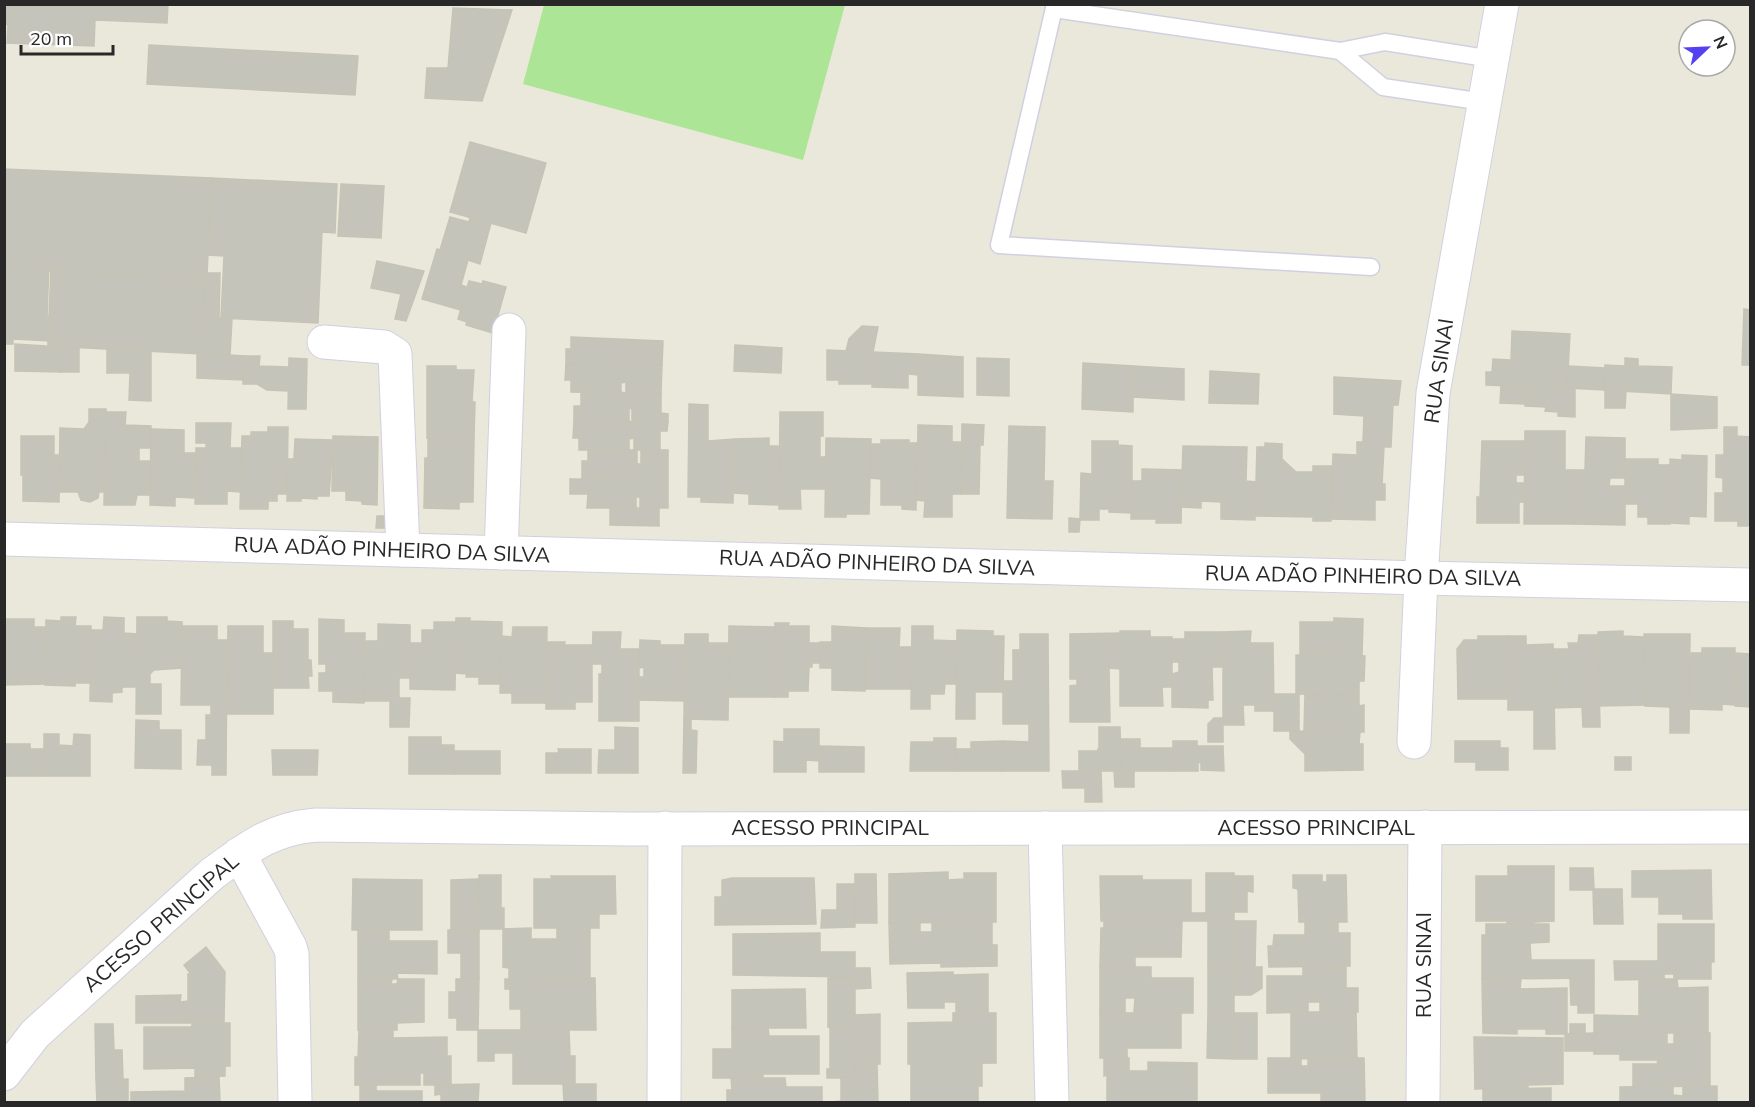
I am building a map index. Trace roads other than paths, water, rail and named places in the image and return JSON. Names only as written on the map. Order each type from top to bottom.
[{"type":"street","name":"RUA SINAI","points":[[1414,742],[1421,578],[1433,393],[1502,4]]},
{"type":"street","points":[[501,553],[509,330]]},
{"type":"street","points":[[324,342],[384,347],[395,354],[403,550]]},
{"type":"street","name":"RUA ADÃO PINHEIRO DA SILVA","points":[[4,539],[1750,585]]},
{"type":"street","name":"ACESSO PRINCIPAL","points":[[4,1074],[35,1034],[213,874],[239,854],[273,834],[295,827],[316,825],[665,828],[1750,827]]},
{"type":"street","name":"RUA SINAI","points":[[1422,1102],[1425,827]]},
{"type":"street","points":[[664,1102],[665,828]]},
{"type":"street","points":[[1045,828],[1052,1102]]},
{"type":"street","points":[[239,854],[292,954],[295,1102]]},
{"type":"lane","points":[[1371,267],[999,245],[1054,7],[1340,51],[1385,42],[1492,59]]},
{"type":"lane","points":[[1340,51],[1383,87],[1484,102]]}]
